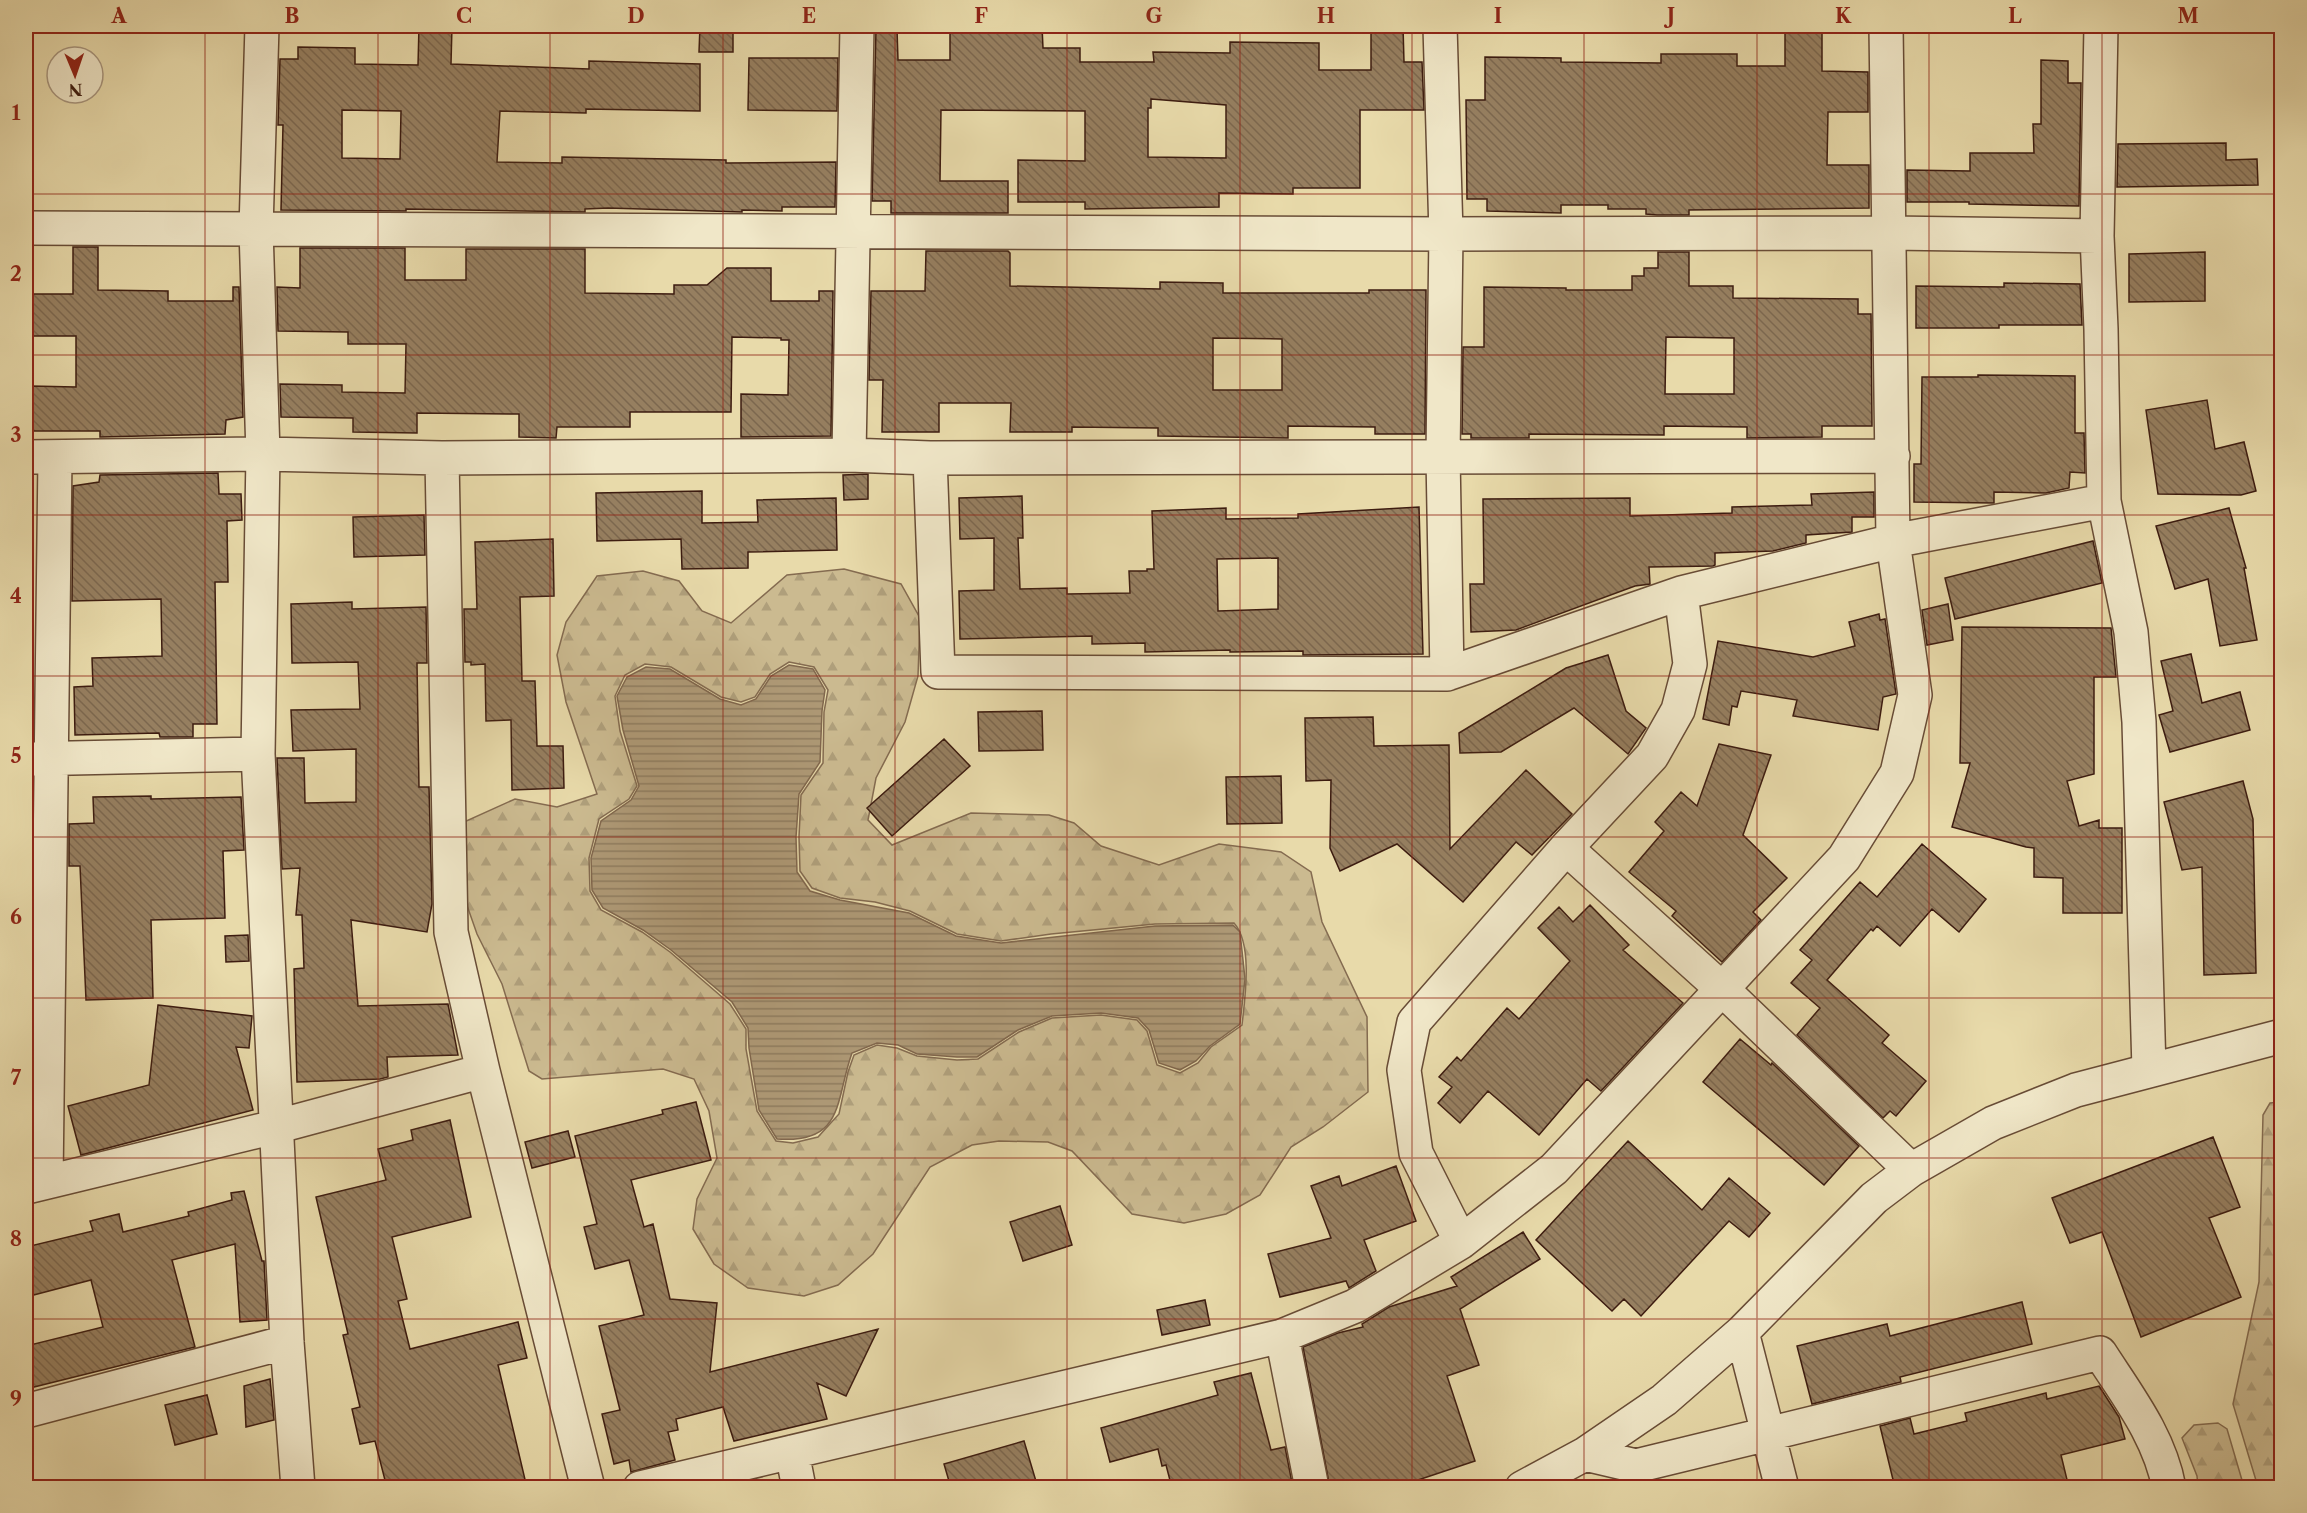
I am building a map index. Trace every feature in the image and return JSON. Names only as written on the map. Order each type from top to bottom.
[{"type":"street","points":[[262,26],[256,229],[263,454],[258,754],[266,877],[286,1342],[298,1488]]},
{"type":"street","points":[[849,455],[857,26]]},
{"type":"street","points":[[1440,26],[1446,234],[1443,456],[1447,674]]},
{"type":"street","points":[[640,1488],[1282,1336],[1355,1306],[1461,1242],[1554,1169],[1844,858],[1897,773],[1915,695],[1893,541],[1886,26]]},
{"type":"street","points":[[2101,26],[2097,236],[2104,501],[2131,632],[2139,722],[2149,1070]]},
{"type":"street","points":[[26,228],[1446,234],[1890,233],[2097,236]]},
{"type":"street","points":[[483,1071],[275,1127],[36,1184],[40,457],[263,454],[442,458],[849,455],[930,458],[1893,456]]},
{"type":"street","points":[[442,458],[451,932],[483,1071],[588,1488]]},
{"type":"street","points":[[930,458],[938,672],[1447,674],[1682,593],[1893,541],[2104,501]]},
{"type":"street","points":[[1461,1242],[1416,1153],[1404,1070],[1414,1022],[1566,848],[1652,756],[1678,710],[1690,664],[1682,593]]},
{"type":"street","points":[[38,759],[258,754]]},
{"type":"street","points":[[1566,848],[1722,989],[1911,1170]]},
{"type":"street","points":[[1522,1488],[1585,1454],[1664,1400],[1742,1332],[1874,1198],[1911,1170],[1993,1124],[2076,1090],[2282,1036]]},
{"type":"street","points":[[1742,1332],[1782,1488]]},
{"type":"street","points":[[1282,1336],[1312,1488]]},
{"type":"street","points":[[26,1411],[286,1342]]},
{"type":"street","points":[[1585,1454],[1636,1466],[2100,1353],[2148,1428],[2167,1473],[2169,1488]]},
{"type":"street","points":[[792,1452],[799,1488]]},
{"type":"green space","points":[[844,569],[901,584],[920,618],[918,676],[905,722],[876,778],[868,820],[892,845],[971,813],[1049,815],[1074,823],[1101,846],[1159,865],[1219,844],[1281,852],[1311,872],[1322,922],[1367,1017],[1368,1092],[1323,1127],[1291,1147],[1260,1195],[1226,1214],[1184,1223],[1132,1214],[1072,1151],[1048,1142],[999,1141],[972,1145],[930,1167],[873,1254],[838,1285],[804,1296],[748,1288],[714,1264],[693,1229],[697,1199],[717,1158],[709,1111],[694,1079],[663,1069],[542,1079],[529,1071],[502,984],[477,934],[456,874],[464,822],[515,799],[557,807],[597,794],[566,702],[557,655],[566,622],[597,576],[643,571],[679,581],[702,611],[731,623],[787,575]],"holes":[[[789,662],[814,667],[828,690],[824,712],[823,763],[801,795],[800,871],[812,888],[840,898],[875,902],[910,911],[957,934],[1001,941],[1155,924],[1234,923],[1240,932],[1246,957],[1242,1025],[1211,1047],[1198,1063],[1180,1073],[1157,1065],[1147,1031],[1137,1020],[1101,1015],[1052,1018],[1019,1032],[978,1059],[957,1060],[917,1056],[897,1048],[877,1045],[854,1055],[839,1114],[818,1137],[793,1143],[776,1141],[757,1111],[746,1049],[746,1029],[730,1004],[670,952],[642,932],[601,910],[590,891],[589,858],[599,819],[629,799],[637,786],[620,731],[615,696],[625,675],[645,664],[671,667],[721,697],[741,702],[755,697],[770,674]]]},
{"type":"green space","points":[[2281,1102],[2281,1453],[2275,1487],[2258,1487],[2233,1404],[2259,1282],[2263,1115],[2270,1103]]},
{"type":"green space","points":[[2218,1423],[2227,1429],[2244,1487],[2198,1487],[2197,1476],[2182,1438],[2194,1425]]},
{"type":"shaded area","points":[[789,665],[813,669],[825,690],[820,762],[799,794],[796,837],[797,872],[810,891],[840,900],[909,913],[956,936],[1001,943],[1155,926],[1233,925],[1240,932],[1245,979],[1240,1024],[1210,1046],[1196,1061],[1180,1070],[1159,1063],[1149,1030],[1138,1018],[1101,1013],[1052,1016],[1018,1030],[977,1057],[917,1054],[898,1045],[877,1043],[852,1053],[839,1102],[834,1116],[826,1126],[815,1134],[799,1139],[777,1139],[759,1110],[748,1028],[732,1002],[671,950],[643,930],[603,908],[592,890],[591,858],[601,821],[631,800],[639,786],[623,730],[617,696],[627,677],[646,667],[670,669],[720,699],[741,705],[756,699],[771,676]]},
{"type":"building","points":[[419,26],[452,26],[451,64],[589,69],[589,61],[700,64],[700,111],[586,109],[586,113],[500,111],[497,162],[562,163],[562,157],[726,160],[726,163],[836,162],[835,207],[782,207],[782,211],[742,210],[742,212],[608,208],[585,209],[585,212],[406,209],[406,211],[281,210],[283,125],[278,125],[280,59],[298,59],[298,47],[355,48],[355,64],[418,65]],"holes":[[[342,110],[401,111],[400,159],[342,158]]]},
{"type":"building","points":[[700,26],[733,26],[733,52],[699,52]]},
{"type":"building","points":[[950,26],[1042,26],[1043,48],[1080,48],[1080,62],[1154,62],[1153,52],[1230,53],[1230,42],[1319,43],[1319,70],[1371,70],[1371,26],[1403,26],[1404,62],[1422,62],[1424,110],[1360,110],[1360,188],[1293,188],[1293,194],[1219,193],[1219,207],[1085,209],[1085,202],[1018,202],[1018,160],[1085,161],[1085,111],[941,110],[940,181],[1008,181],[1008,213],[891,213],[891,201],[872,201],[876,29],[897,29],[898,60],[950,60]],"holes":[[[1151,99],[1226,105],[1226,158],[1148,157],[1148,108],[1151,108]]]},
{"type":"building","points":[[1785,26],[1822,26],[1822,71],[1868,72],[1868,112],[1828,112],[1827,165],[1869,165],[1869,208],[1689,210],[1689,215],[1657,215],[1646,214],[1646,209],[1608,209],[1608,205],[1561,205],[1561,213],[1487,211],[1487,199],[1467,199],[1466,100],[1485,100],[1485,57],[1561,58],[1561,62],[1661,63],[1661,54],[1737,54],[1737,66],[1785,66]]},
{"type":"building","points":[[749,58],[838,58],[837,111],[748,110]]},
{"type":"building","points":[[2041,60],[2068,61],[2068,83],[2081,83],[2079,206],[1907,202],[1907,170],[1970,171],[1970,153],[2034,153],[2033,124],[2041,124]]},
{"type":"building","points":[[2226,143],[2226,160],[2257,159],[2258,185],[2117,187],[2118,144]]},
{"type":"building","points":[[73,247],[98,247],[98,290],[168,291],[168,301],[233,301],[233,287],[239,287],[243,417],[226,420],[225,434],[100,437],[100,431],[31,431],[31,386],[76,387],[76,336],[29,336],[29,294],[73,294]]},
{"type":"building","points":[[300,248],[405,248],[405,280],[466,280],[466,249],[585,249],[585,293],[674,294],[674,285],[707,285],[727,268],[771,268],[771,301],[819,301],[819,291],[833,291],[831,436],[741,437],[741,394],[788,395],[789,340],[781,340],[781,338],[732,337],[731,412],[630,412],[630,427],[557,427],[556,438],[519,437],[519,414],[417,413],[417,433],[353,432],[353,418],[281,417],[280,384],[342,385],[342,392],[405,393],[406,344],[348,344],[348,332],[278,331],[277,287],[300,288]]},
{"type":"building","points":[[926,251],[1008,251],[1010,253],[1010,286],[1160,289],[1160,282],[1223,283],[1223,293],[1369,293],[1369,290],[1426,290],[1425,434],[1375,434],[1375,427],[1288,426],[1288,438],[1158,436],[1158,428],[1072,427],[1072,432],[1010,432],[1011,403],[939,403],[939,432],[882,432],[883,380],[869,380],[871,291],[925,291]],"holes":[[[1213,338],[1282,339],[1282,390],[1213,390]]]},
{"type":"building","points":[[1658,252],[1689,252],[1689,286],[1733,286],[1733,298],[1858,299],[1858,314],[1871,314],[1872,426],[1822,426],[1822,437],[1747,438],[1747,427],[1664,426],[1664,435],[1529,434],[1529,438],[1471,438],[1471,434],[1462,434],[1463,347],[1484,347],[1484,287],[1632,290],[1632,276],[1644,276],[1644,268],[1658,268]],"holes":[[[1666,337],[1734,338],[1734,394],[1665,394]]]},
{"type":"building","points":[[2205,252],[2205,301],[2129,302],[2129,254]]},
{"type":"building","points":[[2004,283],[2080,284],[2082,325],[1916,328],[1916,286],[2004,287]]},
{"type":"building","points":[[1978,375],[2075,376],[2075,433],[2084,433],[2085,473],[2070,472],[2069,488],[2046,493],[1994,492],[1994,503],[1914,502],[1914,464],[1921,464],[1922,377],[1978,377]]},
{"type":"building","points":[[2207,400],[2215,449],[2244,442],[2256,491],[2241,495],[2158,494],[2146,410]]},
{"type":"building","points":[[218,473],[219,494],[241,494],[242,520],[227,521],[228,582],[215,582],[217,724],[193,724],[193,737],[160,737],[159,733],[75,735],[74,687],[93,686],[92,658],[162,656],[161,599],[72,601],[73,486],[99,482],[100,475]]},
{"type":"building","points":[[868,474],[868,499],[844,500],[843,475]]},
{"type":"building","points":[[702,491],[702,523],[758,522],[757,500],[836,498],[837,550],[748,552],[748,568],[682,569],[681,539],[597,541],[596,493]]},
{"type":"building","points":[[1874,492],[1874,517],[1852,517],[1852,532],[1806,535],[1806,543],[1773,551],[1715,553],[1715,565],[1713,566],[1649,567],[1650,584],[1635,586],[1516,630],[1471,632],[1470,584],[1484,584],[1483,499],[1630,498],[1630,516],[1732,513],[1732,507],[1812,505],[1811,494]]},
{"type":"building","points":[[1022,496],[1023,538],[1018,538],[1020,589],[1067,588],[1067,594],[1130,593],[1129,571],[1154,569],[1152,511],[1226,508],[1226,519],[1298,518],[1298,514],[1419,507],[1423,654],[1303,655],[1303,651],[1230,652],[1230,650],[1145,652],[1145,643],[1092,644],[1092,636],[960,639],[959,591],[994,590],[994,538],[960,539],[959,498]],"holes":[[[1278,558],[1278,609],[1218,611],[1217,559]]]},
{"type":"building","points":[[2229,508],[2246,568],[2244,568],[2257,640],[2220,646],[2208,579],[2175,589],[2156,526]]},
{"type":"building","points":[[424,515],[425,555],[354,557],[353,517]]},
{"type":"building","points":[[553,539],[554,596],[520,597],[522,681],[535,681],[537,746],[563,746],[564,788],[512,790],[511,720],[486,721],[485,664],[471,665],[471,662],[465,662],[464,609],[477,609],[475,542]]},
{"type":"building","points":[[2093,541],[2102,583],[1955,619],[1945,578]]},
{"type":"building","points":[[352,602],[352,609],[426,607],[427,663],[417,663],[419,787],[429,787],[432,904],[427,932],[351,920],[358,1006],[448,1004],[458,1055],[387,1057],[388,1077],[380,1079],[297,1082],[294,969],[304,968],[302,915],[296,915],[300,868],[282,869],[277,758],[304,758],[305,803],[356,802],[356,749],[293,751],[291,710],[360,709],[358,662],[292,663],[291,604]]},
{"type":"building","points":[[1948,604],[1953,640],[1927,645],[1922,610]]},
{"type":"building","points":[[1879,614],[1880,620],[1885,619],[1896,694],[1883,697],[1878,730],[1793,716],[1797,700],[1741,691],[1737,707],[1732,706],[1729,725],[1703,719],[1718,641],[1813,657],[1855,646],[1849,622]]},
{"type":"building","points":[[1962,627],[2111,628],[2116,677],[2094,677],[2094,774],[2067,781],[2079,826],[2099,820],[2099,828],[2122,828],[2122,913],[2063,913],[2063,878],[2034,877],[2034,848],[1952,827],[1970,763],[1960,763]]},
{"type":"building","points":[[2191,654],[2202,703],[2240,692],[2250,730],[2170,752],[2159,715],[2173,711],[2161,661]]},
{"type":"building","points":[[1608,655],[1626,711],[1646,728],[1628,754],[1574,708],[1501,752],[1460,753],[1459,733],[1566,668]]},
{"type":"building","points":[[1042,711],[1043,750],[979,751],[978,712]]},
{"type":"building","points":[[1373,717],[1374,746],[1449,745],[1450,849],[1526,770],[1572,814],[1532,855],[1516,842],[1463,902],[1397,844],[1340,871],[1330,848],[1331,780],[1306,781],[1305,718]]},
{"type":"building","points":[[944,739],[970,766],[892,836],[867,808]]},
{"type":"building","points":[[1719,744],[1771,755],[1743,835],[1787,878],[1753,912],[1761,920],[1722,962],[1672,916],[1676,911],[1629,872],[1664,831],[1655,822],[1681,792],[1697,806]]},
{"type":"building","points":[[1281,776],[1282,823],[1227,824],[1226,777]]},
{"type":"building","points":[[2243,781],[2253,819],[2256,973],[2204,975],[2202,867],[2182,870],[2164,802]]},
{"type":"building","points":[[151,796],[151,799],[241,797],[244,850],[223,851],[225,918],[151,920],[153,998],[86,1000],[80,866],[69,866],[69,824],[94,823],[93,797]]},
{"type":"building","points":[[1922,844],[1986,899],[1959,932],[1932,909],[1900,946],[1877,926],[1873,931],[1871,929],[1827,980],[1889,1035],[1882,1043],[1926,1081],[1896,1116],[1890,1111],[1883,1118],[1797,1035],[1820,1008],[1791,983],[1812,960],[1800,950],[1860,882],[1877,897]]},
{"type":"building","points":[[1590,905],[1629,945],[1623,950],[1683,1003],[1601,1091],[1587,1079],[1539,1135],[1488,1091],[1460,1123],[1438,1103],[1452,1087],[1439,1077],[1457,1057],[1461,1061],[1507,1008],[1519,1019],[1570,961],[1538,928],[1559,907],[1573,922]]},
{"type":"building","points":[[248,935],[249,961],[226,962],[225,936]]},
{"type":"building","points":[[158,1005],[252,1016],[249,1048],[236,1047],[253,1110],[81,1155],[68,1106],[149,1085]]},
{"type":"building","points":[[1740,1039],[1771,1065],[1772,1063],[1859,1146],[1824,1185],[1703,1082]]},
{"type":"building","points":[[696,1102],[711,1160],[631,1180],[644,1227],[653,1224],[670,1299],[717,1303],[710,1372],[878,1329],[846,1396],[817,1383],[827,1419],[734,1441],[723,1407],[676,1419],[678,1430],[668,1432],[675,1460],[631,1472],[629,1460],[614,1464],[602,1414],[620,1410],[599,1326],[644,1315],[629,1260],[595,1269],[584,1227],[597,1224],[575,1136],[663,1114],[662,1110]]},
{"type":"building","points":[[450,1120],[471,1217],[392,1237],[407,1299],[398,1301],[410,1349],[518,1322],[527,1358],[498,1365],[527,1488],[387,1488],[375,1441],[360,1444],[352,1409],[360,1407],[343,1335],[348,1334],[316,1197],[386,1180],[378,1149],[413,1140],[411,1130]]},
{"type":"building","points":[[568,1131],[575,1157],[532,1168],[525,1142]]},
{"type":"building","points":[[2213,1137],[2240,1207],[2209,1218],[2241,1297],[2141,1337],[2102,1232],[2070,1243],[2052,1198]]},
{"type":"building","points":[[1628,1141],[1702,1210],[1729,1178],[1770,1213],[1749,1237],[1729,1221],[1641,1316],[1624,1299],[1612,1311],[1536,1240]]},
{"type":"building","points":[[1396,1166],[1416,1221],[1364,1240],[1376,1271],[1349,1288],[1346,1281],[1280,1297],[1268,1254],[1331,1238],[1311,1186],[1339,1176],[1342,1186]]},
{"type":"building","points":[[244,1191],[262,1261],[264,1261],[267,1320],[240,1322],[235,1244],[172,1260],[195,1347],[26,1389],[26,1346],[103,1327],[91,1280],[26,1297],[26,1247],[93,1231],[90,1221],[119,1214],[123,1232],[189,1216],[188,1212],[232,1200],[231,1193]]},
{"type":"building","points":[[1060,1206],[1072,1245],[1023,1261],[1010,1222]]},
{"type":"building","points":[[1523,1232],[1540,1259],[1460,1309],[1479,1365],[1447,1376],[1475,1461],[1412,1482],[1414,1488],[1330,1488],[1303,1347],[1338,1333],[1363,1327],[1362,1324],[1389,1307],[1457,1286],[1451,1277]]},
{"type":"building","points":[[1205,1300],[1210,1325],[1162,1335],[1157,1310]]},
{"type":"building","points":[[2022,1302],[2032,1344],[1900,1377],[1901,1382],[1812,1404],[1797,1346],[1887,1324],[1890,1336]]},
{"type":"building","points":[[1251,1373],[1271,1450],[1285,1447],[1293,1488],[1172,1488],[1166,1465],[1162,1466],[1158,1449],[1110,1462],[1101,1428],[1218,1395],[1214,1382]]},
{"type":"building","points":[[270,1379],[274,1420],[246,1427],[244,1386]]},
{"type":"building","points":[[2099,1386],[2119,1417],[2125,1439],[2061,1455],[2069,1488],[1895,1488],[1880,1426],[1910,1418],[1914,1434],[1967,1421],[1965,1413],[2046,1393],[2047,1399]]},
{"type":"building","points":[[207,1395],[217,1434],[175,1445],[165,1405]]},
{"type":"building","points":[[1024,1441],[1038,1488],[951,1488],[944,1464]]}]
